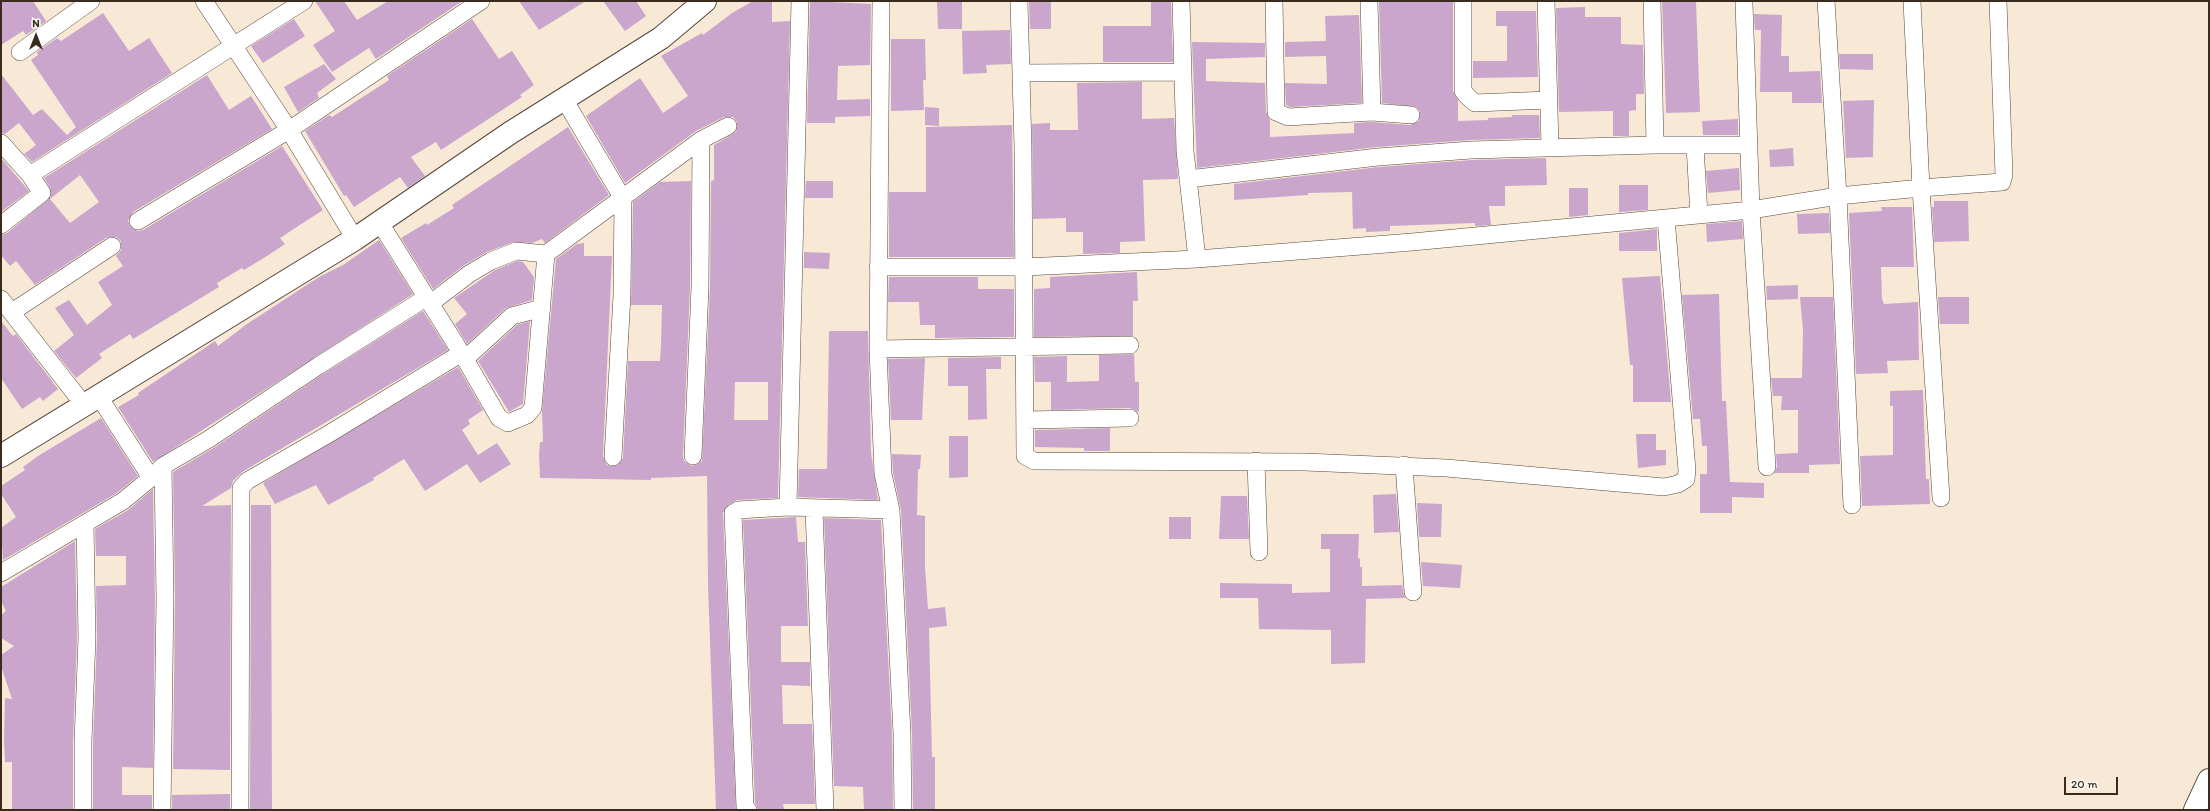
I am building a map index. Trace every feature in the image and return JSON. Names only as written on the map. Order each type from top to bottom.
[{"type":"street","points":[[20,52],[91,1]]},
{"type":"street","points":[[204,1],[289,130],[355,239]]},
{"type":"street","points":[[30,175],[304,1]]},
{"type":"street","points":[[138,221],[289,130],[481,1]]},
{"type":"street","points":[[1,456],[380,223],[510,133],[661,38],[706,1]]},
{"type":"street","points":[[788,507],[800,1]]},
{"type":"street","points":[[881,1],[878,349],[883,474],[891,510],[902,734],[903,810]]},
{"type":"street","points":[[1019,1],[1024,268],[1025,456],[1034,461],[1256,461],[1404,465],[1664,487],[1678,484],[1686,479],[1687,462],[1666,218]]},
{"type":"street","points":[[1181,1],[1185,151],[1197,259]]},
{"type":"street","points":[[1274,1],[1276,112],[1288,117],[1372,112],[1411,116]]},
{"type":"street","points":[[1369,1],[1372,112]]},
{"type":"street","points":[[1463,1],[1463,91],[1468,97],[1475,103],[1549,100]]},
{"type":"street","points":[[1546,1],[1550,147]]},
{"type":"street","points":[[1652,1],[1654,145]]},
{"type":"street","points":[[1826,1],[1838,196],[1852,505]]},
{"type":"street","points":[[1912,1],[1921,188],[1941,498]]},
{"type":"street","points":[[878,268],[1024,268],[1197,259],[1412,242],[1699,215],[1751,210],[1838,196],[2002,182],[2004,175],[2002,57],[1998,1]]},
{"type":"street","points":[[1744,3],[1751,210],[1767,467]]},
{"type":"street","points":[[1021,73],[1183,72]]},
{"type":"street","points":[[564,99],[623,198],[622,295],[613,457]]},
{"type":"street","points":[[1,573],[123,501],[163,466],[209,439],[318,366],[491,261],[516,251],[546,254],[701,140],[728,126]]},
{"type":"street","points":[[693,456],[700,287],[701,140]]},
{"type":"street","points":[[1,143],[30,175],[42,193],[1,225]]},
{"type":"street","points":[[1188,179],[1378,157],[1471,150],[1654,145],[1749,145]]},
{"type":"street","points":[[1695,146],[1699,215]]},
{"type":"street","points":[[380,223],[429,300],[499,418],[508,423],[527,415],[533,408],[546,254]]},
{"type":"street","points":[[12,312],[112,246]]},
{"type":"street","points":[[1,299],[91,400],[151,478]]},
{"type":"street","points":[[240,810],[241,488],[247,481],[463,356],[512,316],[542,308]]},
{"type":"street","points":[[878,349],[1025,346],[1130,346]]},
{"type":"street","points":[[1026,420],[1130,418]]},
{"type":"street","points":[[1256,461],[1259,552]]},
{"type":"street","points":[[1404,465],[1413,592]]},
{"type":"street","points":[[162,810],[165,597],[163,466]]},
{"type":"street","points":[[748,810],[745,807],[733,513],[738,510],[788,507],[814,509],[891,510]]},
{"type":"street","points":[[814,509],[825,810]]},
{"type":"street","points":[[83,810],[83,741],[87,638],[85,524]]},
{"type":"street","points":[[2195,810],[2209,780]]},
{"type":"building","points":[[1,1],[33,1],[46,21],[26,35],[23,31],[1,45]]},
{"type":"building","points":[[315,1],[344,1],[357,20],[388,1],[461,2],[376,59],[369,48],[332,72],[313,45],[335,31]]},
{"type":"building","points":[[519,1],[586,1],[539,30]]},
{"type":"building","points":[[603,1],[636,1],[646,16],[625,31]]},
{"type":"building","points":[[753,1],[772,1],[772,22],[790,21],[778,498],[737,500],[728,505],[723,513],[736,810],[716,810],[708,585],[707,476],[651,478],[651,480],[540,478],[539,455],[540,442],[543,442],[542,411],[556,259],[577,244],[584,243],[584,256],[612,256],[603,456],[607,465],[617,466],[623,458],[628,361],[660,361],[661,345],[662,305],[631,305],[633,202],[660,182],[691,181],[690,287],[683,456],[684,461],[692,466],[702,461],[710,287],[711,181],[714,180],[714,145],[736,132],[737,122],[733,117],[724,117],[696,131],[625,183],[586,116],[640,78],[663,113],[688,96],[661,56],[702,33],[703,35],[732,13]],"holes":[[[735,382],[768,382],[768,420],[734,420]]]},
{"type":"building","points":[[810,1],[871,4],[870,65],[838,66],[837,100],[870,99],[870,116],[835,117],[835,123],[807,123]]},
{"type":"building","points":[[937,1],[962,1],[962,29],[938,29]]},
{"type":"building","points":[[1029,1],[1051,1],[1051,29],[1030,29]]},
{"type":"building","points":[[1151,1],[1171,1],[1173,62],[1103,62],[1103,26],[1151,26]]},
{"type":"building","points":[[1379,1],[1453,1],[1453,91],[1458,100],[1458,121],[1488,120],[1488,118],[1512,117],[1512,115],[1539,115],[1540,138],[1471,140],[1377,147],[1197,168],[1192,42],[1265,43],[1265,57],[1206,59],[1206,81],[1265,83],[1266,112],[1270,120],[1270,137],[1354,133],[1354,123],[1372,122],[1410,125],[1419,121],[1420,111],[1416,107],[1382,103]]},
{"type":"building","points":[[1662,1],[1696,1],[1700,112],[1666,113]]},
{"type":"building","points":[[1585,7],[1585,17],[1621,17],[1621,44],[1643,45],[1644,94],[1636,94],[1636,110],[1629,111],[1629,136],[1613,136],[1613,111],[1559,112],[1556,8]]},
{"type":"building","points":[[1496,11],[1536,11],[1538,77],[1473,78],[1473,61],[1507,61],[1507,26],[1496,26]]},
{"type":"building","points":[[103,13],[129,51],[149,38],[172,73],[32,162],[24,154],[36,145],[19,123],[5,134],[1,133],[1,74],[33,115],[42,109],[67,135],[76,127],[31,60],[38,55],[37,52],[57,38],[61,41]]},
{"type":"building","points":[[1754,14],[1782,15],[1781,56],[1789,56],[1789,72],[1820,71],[1822,103],[1792,103],[1792,92],[1760,92],[1761,30],[1755,30]]},
{"type":"building","points":[[1359,15],[1362,103],[1290,107],[1286,105],[1285,83],[1327,84],[1326,56],[1285,57],[1285,42],[1326,41],[1325,16]]},
{"type":"building","points":[[294,19],[305,36],[263,63],[251,46]]},
{"type":"building","points":[[472,19],[499,59],[512,51],[534,85],[520,95],[522,97],[441,150],[436,142],[411,157],[425,176],[408,188],[400,177],[354,207],[346,195],[344,196],[305,131],[329,115],[332,117],[389,80],[387,76]]},
{"type":"building","points":[[1010,30],[1011,64],[986,65],[987,73],[963,74],[962,31]]},
{"type":"building","points":[[891,39],[925,39],[926,80],[923,80],[924,110],[891,111]]},
{"type":"building","points":[[1839,54],[1873,54],[1873,70],[1840,69]]},
{"type":"building","points":[[324,64],[336,79],[317,93],[319,98],[298,112],[284,87]]},
{"type":"building","points":[[207,75],[229,110],[251,96],[272,129],[133,212],[128,221],[130,226],[138,231],[143,230],[282,146],[323,210],[280,238],[285,244],[244,270],[242,268],[217,283],[219,287],[133,339],[130,334],[99,354],[102,358],[76,378],[54,351],[74,335],[55,308],[69,300],[87,325],[112,305],[98,282],[123,266],[116,256],[121,250],[121,241],[116,237],[106,238],[35,285],[16,261],[10,266],[1,255],[1,235],[7,233],[51,197],[50,188],[44,178]],"holes":[[[80,175],[99,202],[70,223],[50,199]]]},
{"type":"building","points":[[1142,82],[1142,119],[1174,118],[1178,179],[1143,180],[1145,241],[1120,242],[1120,253],[1083,254],[1083,232],[1066,232],[1066,218],[1033,219],[1032,124],[1050,123],[1050,130],[1078,130],[1077,83]]},
{"type":"building","points":[[1874,100],[1873,157],[1846,158],[1843,101]]},
{"type":"building","points":[[925,107],[939,108],[939,126],[925,125]]},
{"type":"building","points":[[1738,119],[1738,135],[1703,135],[1702,121]]},
{"type":"building","points":[[1012,125],[1014,257],[889,257],[889,192],[926,192],[926,127]]},
{"type":"building","points":[[568,127],[609,195],[545,243],[542,239],[532,243],[513,242],[487,252],[463,266],[433,289],[401,238],[426,223],[427,225],[454,208],[452,205]]},
{"type":"building","points":[[1793,148],[1794,166],[1770,167],[1769,150]]},
{"type":"building","points":[[1,158],[29,191],[1,212]]},
{"type":"building","points":[[1546,158],[1547,185],[1505,186],[1505,206],[1489,206],[1491,225],[1475,226],[1475,223],[1390,226],[1390,231],[1366,232],[1366,228],[1353,229],[1352,192],[1308,193],[1308,195],[1234,200],[1234,184],[1379,167],[1472,160]]},
{"type":"building","points":[[1739,168],[1740,190],[1708,193],[1706,171]]},
{"type":"building","points":[[806,181],[833,181],[833,198],[805,198]]},
{"type":"building","points":[[1619,185],[1648,185],[1648,210],[1619,212]]},
{"type":"building","points":[[1569,188],[1588,188],[1588,215],[1569,217]]},
{"type":"building","points":[[1934,201],[1968,201],[1969,241],[1934,242],[1932,207],[1934,207]]},
{"type":"building","points":[[1881,207],[1912,207],[1914,267],[1881,267],[1882,299],[1884,304],[1918,302],[1919,360],[1887,361],[1888,373],[1856,374],[1849,213],[1882,211]]},
{"type":"building","points":[[1829,213],[1830,233],[1798,234],[1797,214]]},
{"type":"building","points":[[1742,221],[1743,239],[1707,242],[1706,224]]},
{"type":"building","points":[[1657,229],[1657,251],[1619,251],[1619,233]]},
{"type":"building","points":[[379,240],[413,294],[153,462],[118,407],[139,395],[138,393],[215,341],[218,346],[247,324],[319,277],[343,265]]},
{"type":"building","points":[[804,252],[830,253],[829,269],[804,268]]},
{"type":"building","points":[[517,261],[523,262],[534,277],[532,300],[506,308],[467,344],[455,324],[467,314],[454,298],[495,270]]},
{"type":"building","points":[[1137,272],[1138,301],[1133,301],[1133,336],[1034,337],[1034,289],[1050,288],[1050,277]]},
{"type":"building","points":[[1660,276],[1671,402],[1633,402],[1633,365],[1630,365],[1622,278]]},
{"type":"building","points":[[889,277],[978,277],[978,289],[1014,289],[1014,337],[935,338],[935,325],[920,325],[919,302],[888,302]]},
{"type":"building","points":[[1798,285],[1798,299],[1767,300],[1766,286]]},
{"type":"building","points":[[1719,294],[1722,401],[1726,401],[1730,482],[1764,483],[1764,498],[1732,497],[1732,513],[1700,513],[1700,474],[1707,474],[1707,446],[1702,446],[1700,419],[1693,419],[1682,295]]},
{"type":"building","points":[[1800,297],[1833,297],[1840,464],[1809,465],[1809,473],[1774,473],[1777,467],[1776,454],[1798,453],[1798,410],[1781,410],[1782,396],[1773,396],[1771,378],[1802,378],[1803,331]]},
{"type":"building","points":[[1938,297],[1969,297],[1969,324],[1940,324]]},
{"type":"building","points":[[423,311],[448,350],[242,472],[233,481],[231,488],[202,506],[231,505],[230,770],[173,769],[175,597],[173,472],[215,447],[323,374]]},
{"type":"building","points":[[1,321],[13,336],[16,334],[58,389],[43,401],[40,397],[22,409],[1,378]]},
{"type":"building","points":[[530,321],[523,404],[509,412],[478,361],[517,325]]},
{"type":"building","points":[[829,331],[868,331],[871,453],[878,500],[798,497],[799,469],[827,469]]},
{"type":"building","points":[[1134,354],[1135,382],[1139,382],[1139,412],[1130,408],[1051,410],[1051,382],[1035,382],[1034,357],[1067,356],[1067,382],[1099,381],[1099,355]]},
{"type":"building","points":[[1001,357],[1001,369],[986,369],[987,419],[968,420],[968,386],[948,386],[948,358]]},
{"type":"building","points":[[925,358],[922,420],[891,420],[888,359]]},
{"type":"building","points":[[458,367],[483,410],[468,420],[470,424],[462,430],[478,455],[497,443],[511,464],[480,483],[467,464],[425,491],[404,459],[373,478],[374,480],[328,505],[316,485],[275,504],[263,483]]},
{"type":"building","points":[[1923,390],[1926,479],[1929,479],[1930,504],[1862,506],[1860,456],[1893,455],[1893,406],[1890,406],[1890,391]]},
{"type":"building","points":[[101,418],[138,476],[117,493],[3,560],[1,528],[16,517],[1,494],[1,486],[25,470],[23,467],[38,456]]},
{"type":"building","points":[[1110,428],[1110,451],[1084,451],[1084,448],[1035,447],[1035,430]]},
{"type":"building","points":[[1636,434],[1656,434],[1656,450],[1666,450],[1666,465],[1638,468]]},
{"type":"building","points":[[949,436],[968,436],[968,477],[949,478]]},
{"type":"building","points":[[892,454],[921,455],[920,469],[918,469],[917,515],[925,516],[925,567],[928,609],[945,607],[947,626],[929,628],[932,757],[935,757],[935,810],[913,810],[912,734],[901,510],[893,473]]},
{"type":"building","points":[[153,489],[155,597],[153,768],[122,767],[122,795],[152,795],[152,810],[93,810],[93,741],[97,638],[96,586],[126,585],[126,556],[96,556],[95,529],[128,510]]},
{"type":"building","points":[[1396,494],[1399,532],[1374,533],[1373,495]]},
{"type":"building","points":[[1221,496],[1247,496],[1249,539],[1219,539]]},
{"type":"building","points":[[1417,503],[1442,504],[1441,537],[1419,537]]},
{"type":"building","points":[[251,505],[271,505],[272,810],[250,810]]},
{"type":"building","points":[[796,517],[798,542],[805,542],[808,626],[781,626],[781,662],[810,662],[810,686],[782,685],[783,724],[812,724],[815,804],[783,804],[784,809],[758,809],[755,803],[743,520]]},
{"type":"building","points":[[1169,517],[1191,517],[1191,539],[1169,539]]},
{"type":"building","points":[[824,518],[881,520],[892,734],[893,810],[864,810],[863,787],[834,786]]},
{"type":"building","points":[[1321,534],[1359,534],[1358,558],[1360,559],[1360,567],[1362,567],[1362,586],[1402,585],[1405,598],[1366,599],[1365,663],[1331,664],[1331,630],[1259,629],[1258,598],[1220,598],[1220,583],[1292,584],[1292,593],[1330,592],[1330,549],[1321,549]]},
{"type":"building","points":[[75,541],[77,638],[73,741],[73,810],[12,810],[12,762],[5,762],[4,740],[5,698],[12,699],[1,666],[1,655],[14,646],[1,638],[1,615],[6,611],[1,601],[1,587]]},
{"type":"building","points":[[1421,562],[1462,565],[1460,588],[1423,586]]},
{"type":"building","points":[[230,794],[230,810],[172,810],[172,795]]}]
